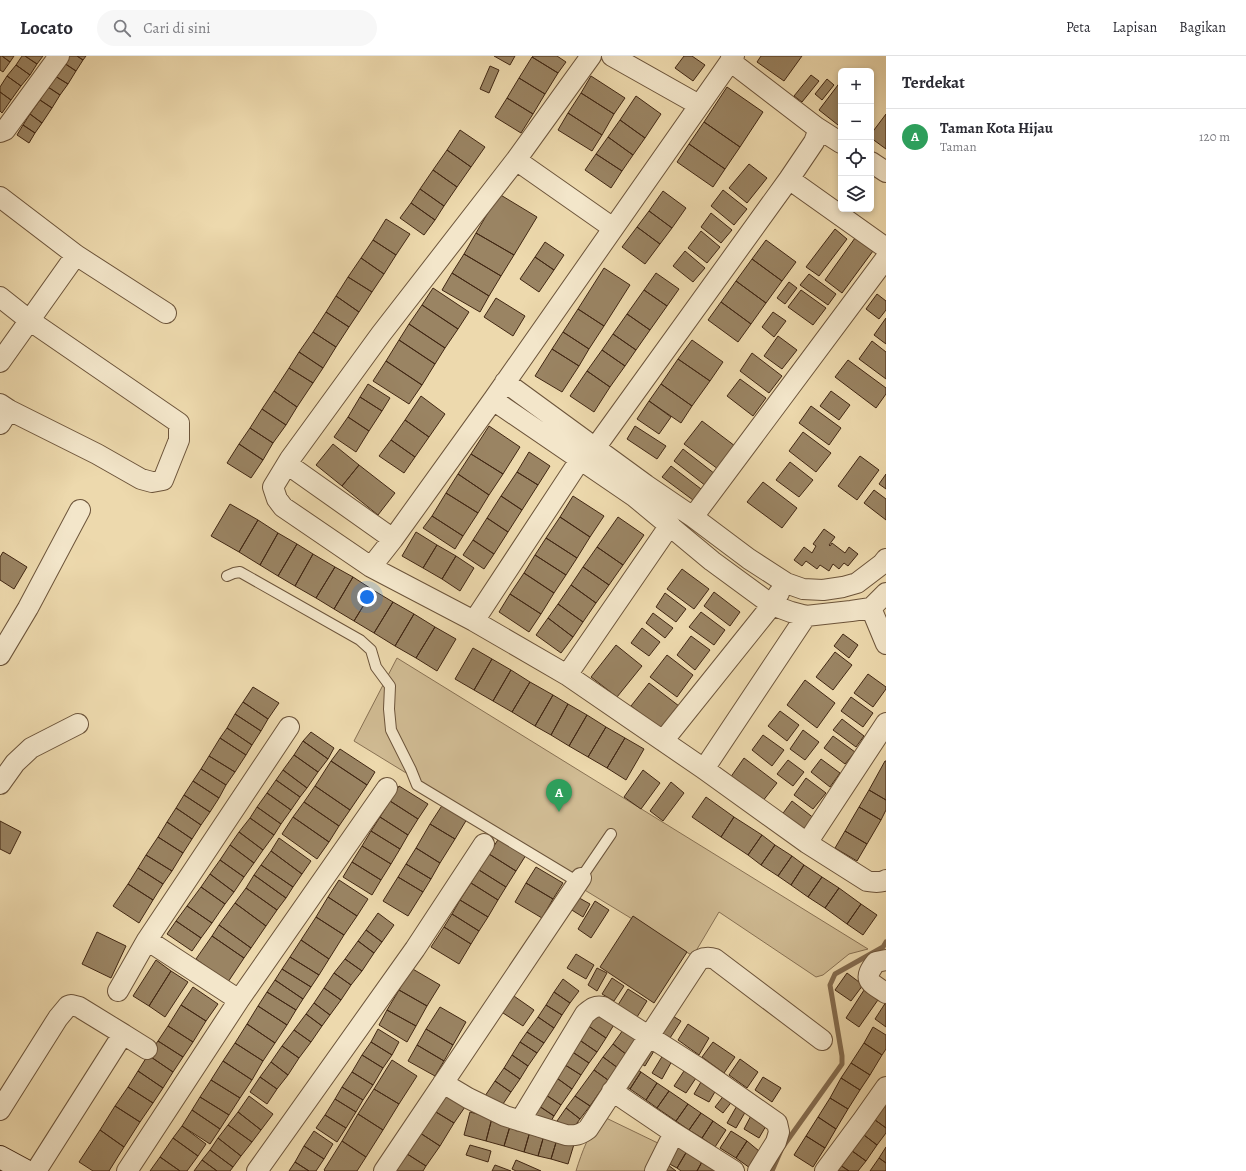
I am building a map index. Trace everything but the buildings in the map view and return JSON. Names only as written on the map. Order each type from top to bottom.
[{"type":"street","points":[[0,132],[4,130],[59,56]]},
{"type":"street","points":[[591,56],[516,160],[381,334],[272,487],[277,499],[284,507],[371,567],[474,621],[566,675],[704,769],[807,843],[867,880],[875,882],[886,880]]},
{"type":"street","points":[[612,56],[699,105]]},
{"type":"street","points":[[371,567],[393,539],[493,400],[732,59],[816,127],[838,141]]},
{"type":"street","points":[[474,621],[587,454],[789,179],[814,142],[817,134],[816,127]]},
{"type":"street","points":[[516,160],[613,228]]},
{"type":"street","points":[[874,164],[886,172]]},
{"type":"street","points":[[789,179],[886,248]]},
{"type":"street","points":[[0,197],[76,255],[166,313]]},
{"type":"street","points":[[0,362],[76,255]]},
{"type":"street","points":[[693,516],[886,258]]},
{"type":"street","points":[[0,297],[29,320],[179,423],[179,440],[163,480],[152,482],[141,479],[97,454],[3,413]]},
{"type":"street","points":[[505,382],[587,454]]},
{"type":"street","points":[[493,400],[587,454],[641,491],[693,516],[749,559],[786,583],[803,589],[823,590],[843,587],[858,583],[885,564]]},
{"type":"street","points":[[287,464],[393,539]]},
{"type":"street","points":[[641,491],[670,525],[712,561],[772,605],[806,616],[871,608],[886,593]]},
{"type":"street","points":[[0,655],[28,608],[80,510]]},
{"type":"street","points":[[566,675],[670,525]]},
{"type":"street","points":[[663,741],[772,605],[786,583]]},
{"type":"street","points":[[871,608],[886,644]]},
{"type":"street","points":[[704,769],[806,616]]},
{"type":"street","points":[[807,843],[886,723]]},
{"type":"street","points":[[0,784],[15,763],[31,748],[78,724]]},
{"type":"street","points":[[118,991],[147,940],[289,727]]},
{"type":"street","points":[[127,1171],[239,1000],[387,788]]},
{"type":"street","points":[[257,1171],[415,949],[484,844]]},
{"type":"street","points":[[384,1171],[580,880]]},
{"type":"street","points":[[147,940],[239,1000]]},
{"type":"street","points":[[443,1083],[491,1110],[520,1121],[566,1135],[574,1136],[582,1134],[588,1129],[699,960],[704,957],[715,959],[822,1040]]},
{"type":"street","points":[[886,960],[876,962],[868,974],[870,982],[886,993]]},
{"type":"street","points":[[0,1110],[58,1018],[68,1006],[71,1005],[79,1007],[147,1049]]},
{"type":"street","points":[[520,1121],[585,1014],[594,1007],[603,1007],[777,1123],[779,1132],[776,1142],[758,1171]]},
{"type":"street","points":[[36,1171],[123,1034]]},
{"type":"street","points":[[825,1171],[886,1087]]},
{"type":"street","points":[[612,1091],[734,1171]]},
{"type":"street","points":[[655,1171],[674,1133]]},
{"type":"street","points":[[0,1157],[26,1171]]},
{"type":"lane","points":[[227,576],[240,572],[354,636],[371,650],[376,667],[390,686],[390,730],[411,770],[417,785],[580,880],[610,834]]},
{"type":"shaded area","points":[[397,658],[868,949],[849,954],[823,975],[816,977],[719,912],[693,956],[583,889],[587,884],[354,741]]},
{"type":"shaded area","points":[[604,1117],[664,1146],[652,1171],[576,1171],[590,1135]]},
{"type":"waterway","points":[[772,1171],[782,1148],[842,1064],[842,1056],[830,985],[835,974],[883,947],[886,942]]},
{"type":"place","name":"Taman Kota Hijau","points":[[559,812]]}]
